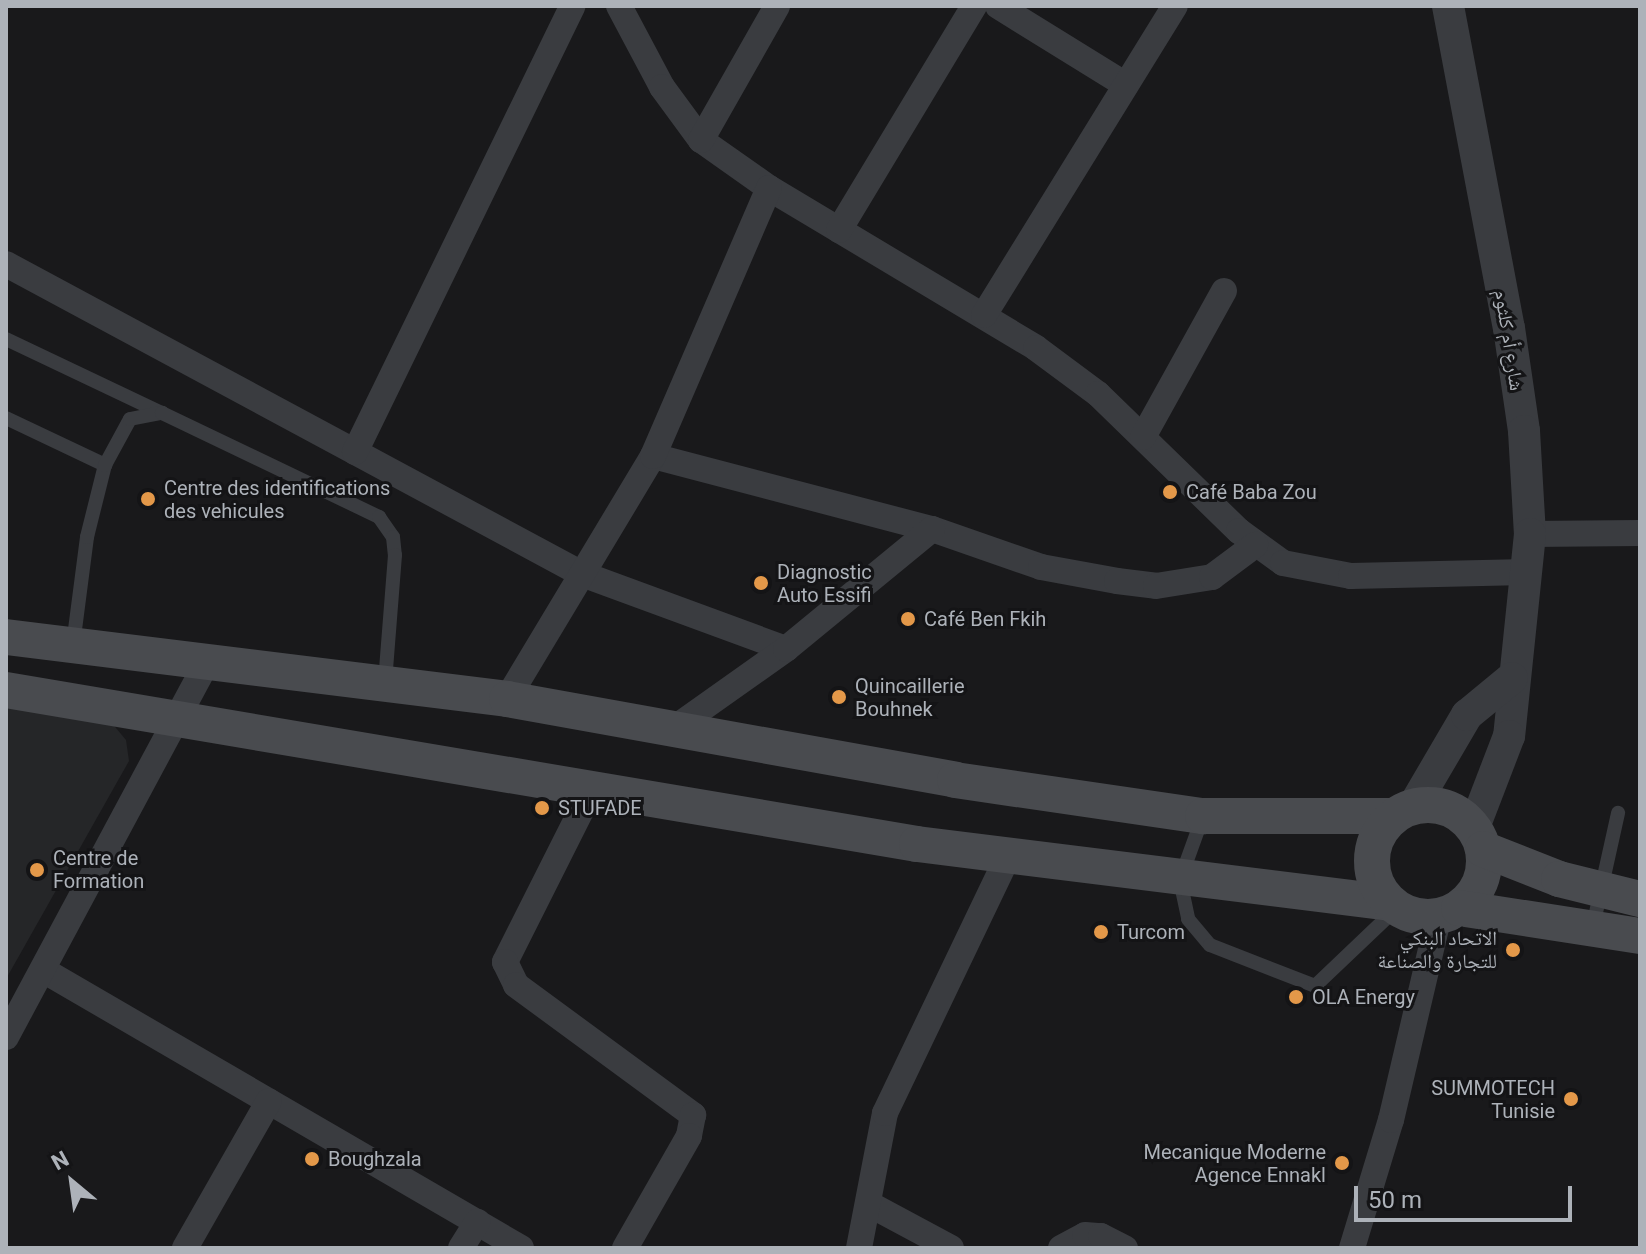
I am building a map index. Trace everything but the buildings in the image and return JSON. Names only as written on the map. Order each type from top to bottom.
[{"type":"main road","points":[[6,637],[507,699],[676,727],[955,780],[1203,816],[1403,811],[1435,805],[1457,812],[1479,838],[1602,890],[1640,899]]},
{"type":"main road","points":[[6,690],[917,844],[1394,906],[1417,917],[1449,912],[1640,936]]},
{"type":"main road","points":[[1394,906],[1372,869],[1380,831],[1403,811]]},
{"type":"main road","points":[[1449,912],[1482,880],[1479,838]]},
{"type":"street","points":[[355,452],[573,6]]},
{"type":"street","points":[[619,6],[662,87],[701,140],[769,188],[984,315],[1098,394],[1255,545],[1283,563],[1351,576],[1527,572]]},
{"type":"street","points":[[701,140],[777,6]]},
{"type":"street","points":[[839,230],[974,6]]},
{"type":"street","points":[[998,6],[1126,85]]},
{"type":"street","points":[[984,315],[1175,6]]},
{"type":"street","name":"شارع أم كلثوم","points":[[1448,6],[1509,328],[1524,431],[1530,534],[1512,678],[1509,736],[1479,838]]},
{"type":"street","points":[[507,699],[653,456],[769,188]]},
{"type":"street","points":[[6,264],[582,574],[786,649]]},
{"type":"street","points":[[1143,437],[1224,291]]},
{"type":"street","points":[[653,456],[932,529],[1041,567],[1156,586],[1212,577],[1235,566],[1255,545]]},
{"type":"street","points":[[676,727],[786,649],[932,529]]},
{"type":"street","points":[[1530,534],[1640,533]]},
{"type":"street","points":[[6,1037],[208,660]]},
{"type":"street","points":[[1403,811],[1467,715],[1512,678]]},
{"type":"street","points":[[593,787],[505,962],[516,985],[693,1115],[689,1136],[625,1248]]},
{"type":"street","points":[[859,1248],[885,1113],[1009,854]]},
{"type":"street","points":[[1352,1248],[1449,912]]},
{"type":"street","points":[[43,970],[521,1248]]},
{"type":"street","points":[[185,1248],[269,1101]]},
{"type":"street","points":[[869,1204],[951,1248]]},
{"type":"street","points":[[461,1248],[477,1222]]},
{"type":"street","points":[[1061,1248],[1085,1235],[1101,1236],[1125,1248]]},
{"type":"lane","points":[[6,339],[379,517],[393,537],[395,555],[385,683]]},
{"type":"lane","points":[[73,646],[87,537],[105,465],[130,419],[162,413]]},
{"type":"lane","points":[[6,418],[105,465]]},
{"type":"lane","points":[[1592,928],[1618,813]]},
{"type":"lane","points":[[1203,816],[1180,880],[1188,919],[1210,945],[1308,985],[1328,979],[1394,906]]},
{"type":"shaded area","name":"Centre de Formation","points":[[6,706],[111,722],[126,740],[129,761],[6,979]]},
{"type":"place","name":"Café Baba Zou","points":[[1170,492]]},
{"type":"place","name":"Centre des identifications des vehicules","points":[[148,499]]},
{"type":"place","name":"Diagnostic Auto Essifi","points":[[761,583]]},
{"type":"place","name":"Café Ben Fkih","points":[[908,619]]},
{"type":"place","name":"Quincaillerie Bouhnek","points":[[839,697]]},
{"type":"place","name":"STUFADE","points":[[542,808]]},
{"type":"place","name":"Centre de Formation","points":[[37,870]]},
{"type":"place","name":"Turcom","points":[[1101,932]]},
{"type":"place","name":"الاتحاد البنكي للتجارة والصناعة","points":[[1513,950]]},
{"type":"place","name":"OLA Energy","points":[[1296,997]]},
{"type":"place","name":"SUMMOTECH Tunisie","points":[[1571,1099]]},
{"type":"place","name":"Boughzala","points":[[312,1159]]},
{"type":"place","name":"Mecanique Moderne Agence Ennakl","points":[[1342,1163]]}]
